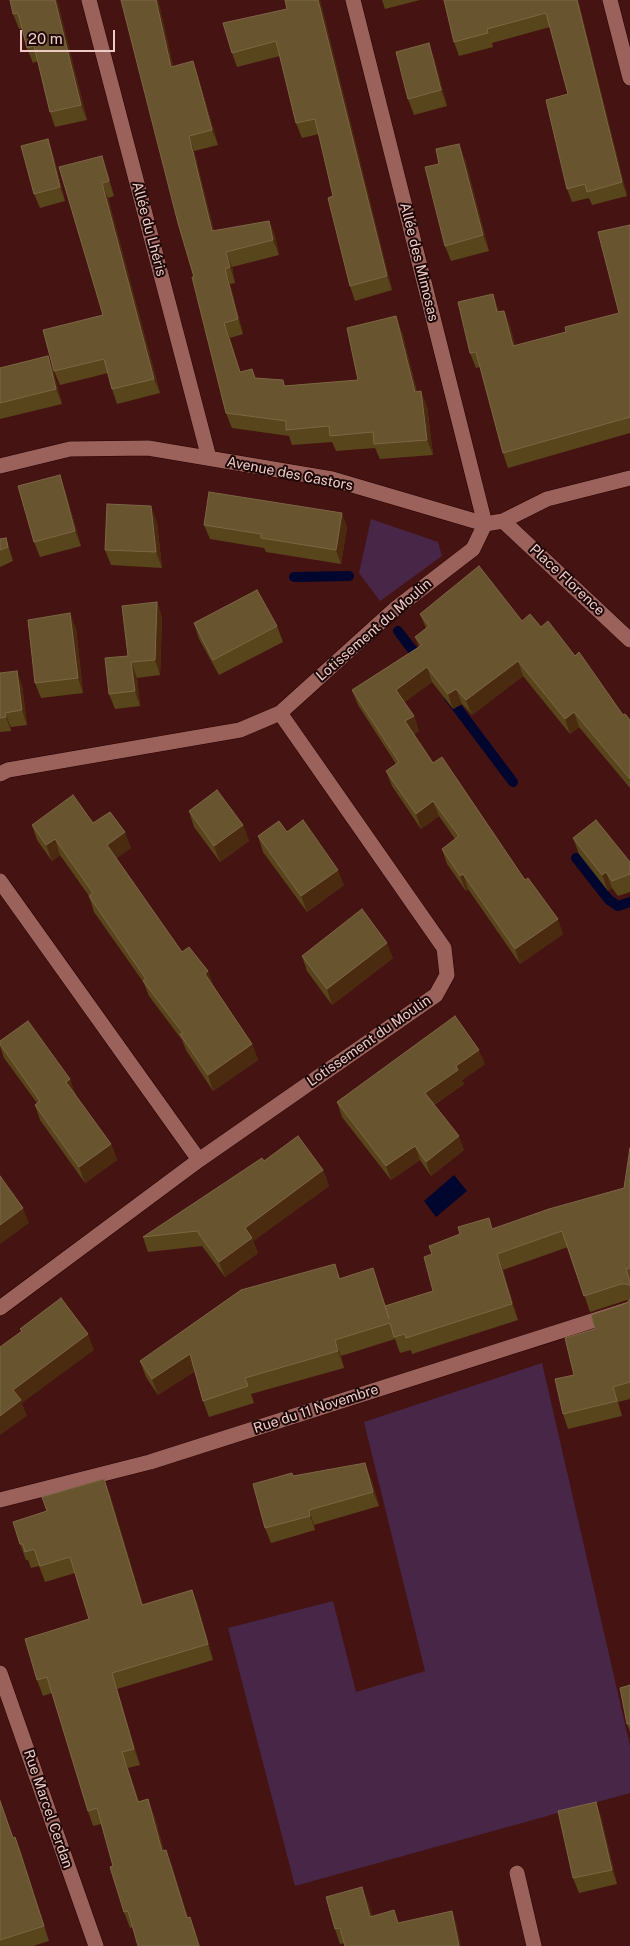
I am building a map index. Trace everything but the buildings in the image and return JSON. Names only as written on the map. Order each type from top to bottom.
[{"type":"street","name":"Allée du Lhéris","points":[[89,0],[209,458]]},
{"type":"street","name":"Allée des Mimosas","points":[[353,0],[485,524]]},
{"type":"street","points":[[610,0],[630,78]]},
{"type":"street","name":"Avenue des Castors","points":[[0,466],[70,449],[148,448],[332,479],[485,524],[503,521],[547,499],[630,478]]},
{"type":"street","name":"Place Florence","points":[[503,521],[630,640]]},
{"type":"street","name":"Lotissement du Moulin","points":[[0,774],[8,770],[240,730],[280,713],[388,615],[473,549],[485,524]]},
{"type":"street","name":"Lotissement du Moulin","points":[[0,1308],[199,1160],[436,995],[447,976],[444,948],[280,713]]},
{"type":"street","points":[[0,880],[199,1160]]},
{"type":"street","name":"Rue du 11 Novembre","points":[[0,1500],[150,1462],[630,1309]]},
{"type":"street","name":"Rue Marcel Cerdan","points":[[0,1673],[96,1946]]},
{"type":"street","points":[[517,1873],[534,1946]]},
{"type":"shaded area","points":[[371,519],[438,542],[442,556],[380,601],[359,573]]},
{"type":"shaded area","points":[[542,1363],[630,1746],[630,1793],[295,1886],[228,1628],[333,1601],[356,1692],[425,1671],[364,1422]]},
{"type":"water","points":[[454,1175],[467,1191],[436,1217],[424,1201]]},
{"type":"waterway","points":[[294,577],[349,576]]},
{"type":"waterway","points":[[398,631],[420,660]]},
{"type":"waterway","points":[[449,697],[513,782]]},
{"type":"waterway","points":[[576,858],[609,900],[618,906],[630,902]]}]
